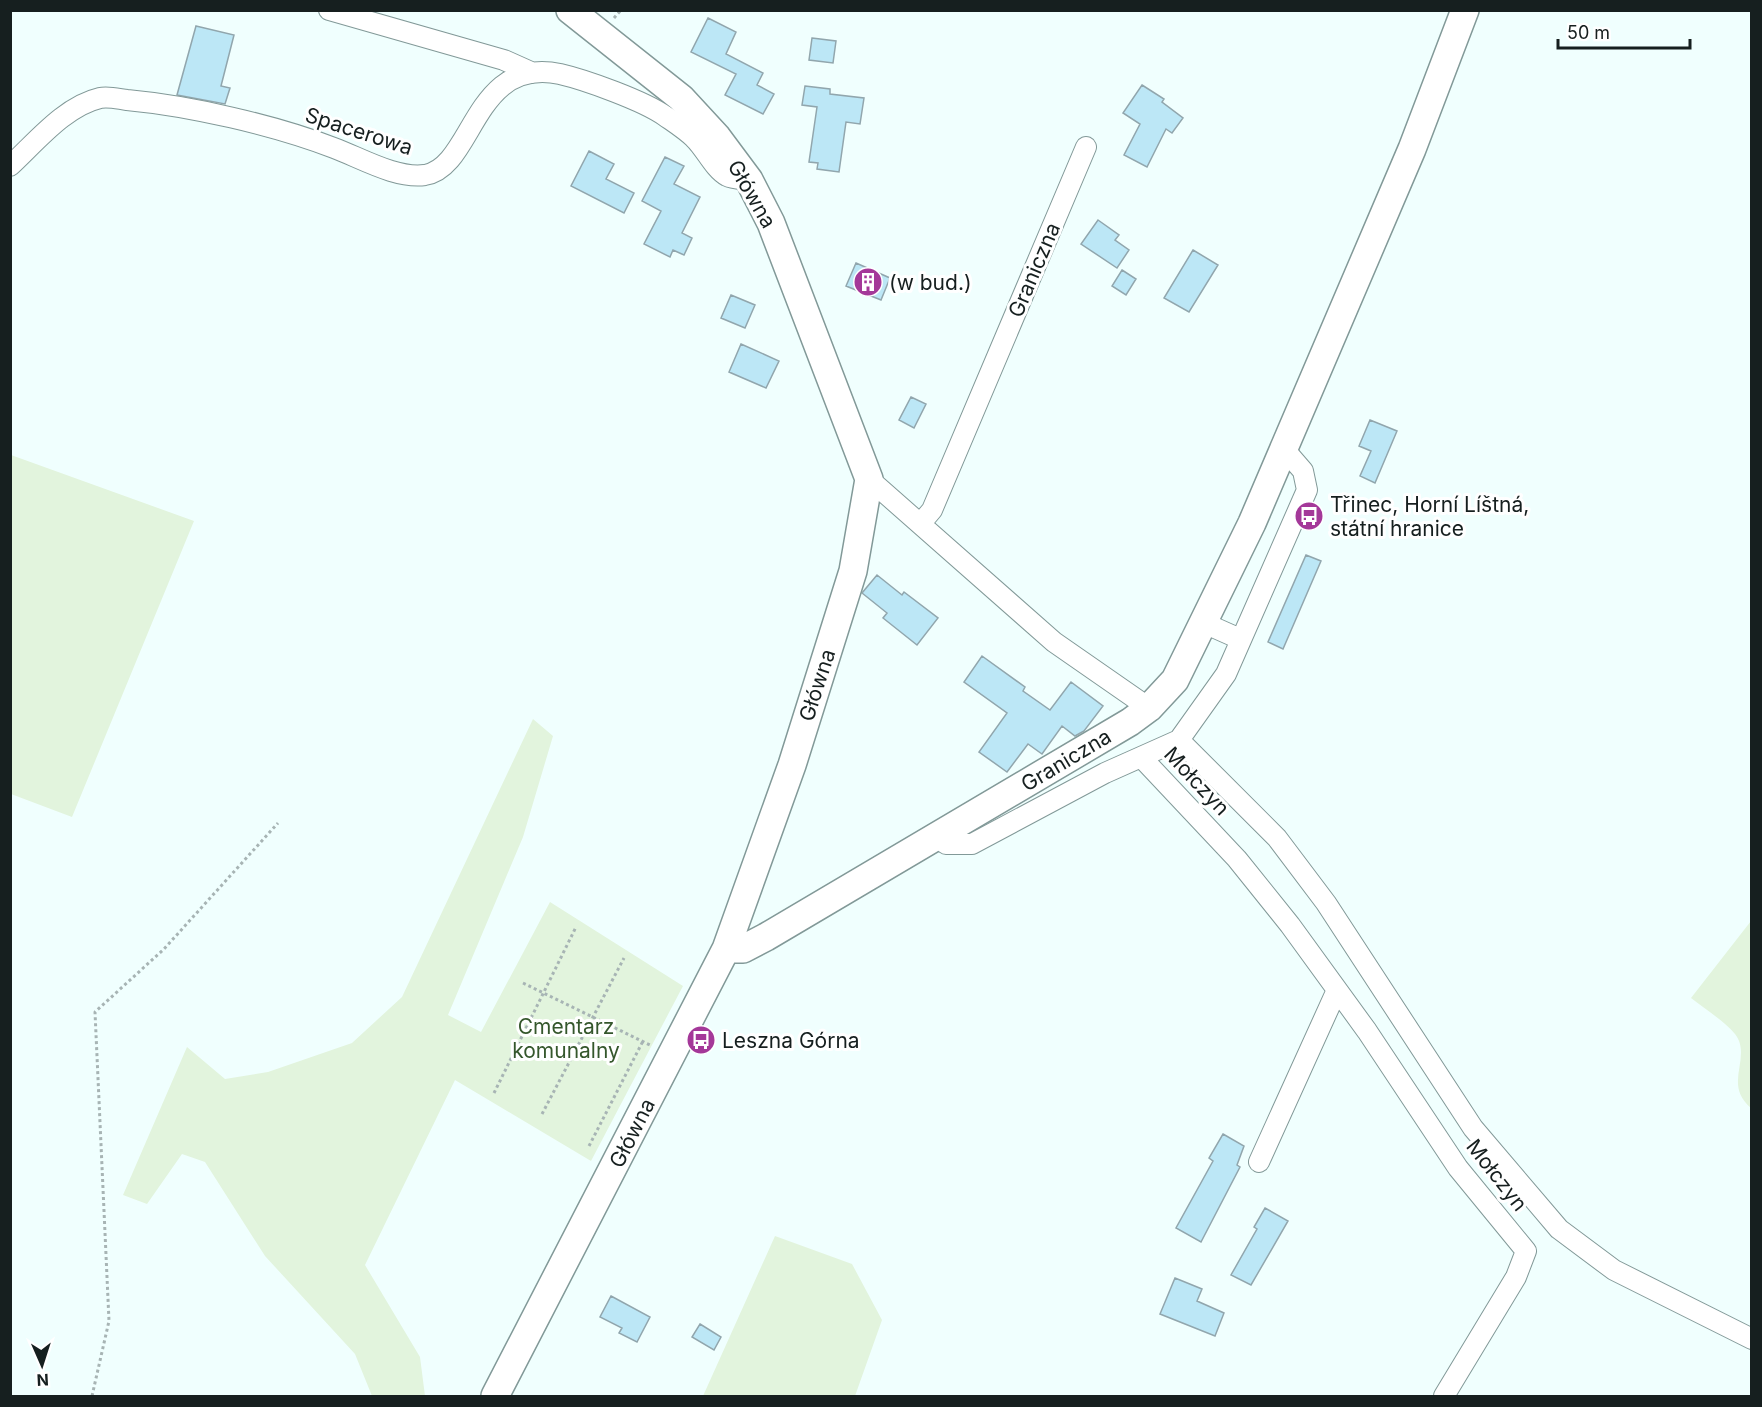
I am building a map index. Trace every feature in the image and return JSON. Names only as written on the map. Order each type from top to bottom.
[{"type":"street","points":[[329,10],[504,60],[534,73]]},
{"type":"street","name":"Główna","points":[[495,1396],[726,949],[792,765],[853,571],[869,479],[771,223],[749,180],[717,137],[681,98],[570,10]]},
{"type":"street","name":"Graniczna","points":[[726,949],[743,949],[766,937],[936,836],[1149,708],[1174,680],[1252,524],[1412,148],[1465,10]]},
{"type":"street","name":"Spacerowa","points":[[10,166],[69,113],[101,98],[152,102],[242,122],[320,142],[404,174],[426,175],[440,169],[451,159],[489,98],[509,81],[534,73],[559,74],[587,82],[663,114],[694,138],[726,176],[749,180]]},
{"type":"street","name":"Graniczna","points":[[921,523],[932,510],[1086,147]]},
{"type":"street","points":[[1141,758],[1179,740],[1226,674],[1307,490],[1303,471],[1284,449]]},
{"type":"street","points":[[869,479],[1054,642],[1149,708]]},
{"type":"street","points":[[1204,623],[1240,639]]},
{"type":"street","points":[[1179,740],[1276,838],[1333,913],[1473,1128],[1559,1229],[1614,1270],[1752,1338]]},
{"type":"street","name":"Mołczyn","points":[[936,836],[946,844],[972,844],[1105,773],[1141,758],[1237,859],[1337,990],[1458,1168],[1526,1251],[1516,1277],[1444,1396]]},
{"type":"street","points":[[1259,1162],[1337,990]]},
{"type":"path","points":[[92,1396],[109,1321],[94,1012],[164,949],[279,823]]},
{"type":"path","points":[[494,1093],[576,927]]},
{"type":"path","points":[[542,1114],[624,958]]},
{"type":"path","points":[[523,983],[672,1056]]},
{"type":"path","points":[[589,1146],[643,1041]]},
{"type":"green space","points":[[11,455],[194,521],[72,817],[11,794]]},
{"type":"green space","name":"Cmentarz komunalny","points":[[533,719],[553,736],[523,837],[448,1015],[481,1032],[550,902],[683,986],[591,1161],[455,1080],[365,1265],[420,1357],[425,1396],[372,1396],[355,1354],[265,1256],[205,1162],[182,1154],[147,1204],[123,1195],[187,1047],[225,1079],[268,1072],[352,1043],[402,997]]},
{"type":"green space","points":[[1751,921],[1751,1108],[1739,1090],[1740,1043],[1735,1034],[1720,1020],[1691,998]]},
{"type":"green space","points":[[775,1236],[852,1264],[882,1320],[855,1396],[703,1396]]},
{"type":"building","points":[[708,18],[736,32],[726,54],[763,73],[757,85],[774,94],[763,114],[725,95],[736,74],[691,52]]},
{"type":"building","points":[[196,26],[234,35],[221,86],[230,88],[225,104],[177,95]]},
{"type":"building","points":[[812,38],[836,41],[833,63],[809,60]]},
{"type":"building","points":[[1142,85],[1164,99],[1162,102],[1183,118],[1172,133],[1166,129],[1147,167],[1124,155],[1140,124],[1123,113]]},
{"type":"building","points":[[805,86],[830,89],[830,94],[864,98],[860,124],[846,122],[839,172],[817,169],[818,163],[809,162],[817,107],[802,105]]},
{"type":"building","points":[[589,151],[614,164],[606,179],[634,193],[624,213],[571,186]]},
{"type":"building","points":[[665,157],[684,166],[674,184],[700,197],[682,233],[692,238],[684,255],[673,250],[670,257],[644,244],[661,211],[642,201]]},
{"type":"building","points":[[1098,220],[1119,235],[1115,240],[1129,250],[1117,268],[1081,244]]},
{"type":"building","points":[[1193,250],[1218,265],[1189,312],[1164,298]]},
{"type":"building","name":"(w bud.)","points":[[856,263],[890,278],[881,300],[846,286]]},
{"type":"building","points":[[1122,270],[1136,279],[1126,295],[1112,286]]},
{"type":"building","points":[[731,295],[755,305],[745,328],[721,318]]},
{"type":"building","points":[[741,344],[779,361],[766,388],[729,372]]},
{"type":"building","points":[[911,397],[926,404],[914,428],[899,420]]},
{"type":"building","points":[[1370,420],[1397,431],[1375,483],[1360,476],[1371,451],[1359,446]]},
{"type":"building","points":[[1306,555],[1321,561],[1283,649],[1268,642]]},
{"type":"building","points":[[877,575],[902,595],[904,592],[938,618],[917,645],[883,618],[887,613],[862,593]]},
{"type":"building","points":[[982,656],[1025,687],[1023,691],[1050,710],[1071,682],[1103,706],[1084,731],[1075,736],[1062,726],[1042,754],[1028,744],[1007,772],[979,752],[1007,713],[964,682]]},
{"type":"building","points":[[1223,1134],[1244,1146],[1237,1165],[1240,1167],[1201,1242],[1176,1228],[1213,1161],[1209,1158]]},
{"type":"building","points":[[1265,1208],[1288,1221],[1251,1285],[1231,1275],[1257,1229],[1254,1227]]},
{"type":"building","points":[[1175,1278],[1202,1289],[1197,1301],[1224,1313],[1215,1336],[1160,1314]]},
{"type":"building","points":[[611,1296],[650,1317],[637,1342],[619,1333],[622,1328],[600,1317]]},
{"type":"building","points":[[700,1324],[721,1337],[714,1350],[692,1337]]},
{"type":"place","name":"(w bud.)","points":[[868,282]]},
{"type":"place","name":"Třinec, Horní Líštná, státní hranice","points":[[1309,516]]},
{"type":"place","name":"Leszna Górna","points":[[701,1040]]}]
